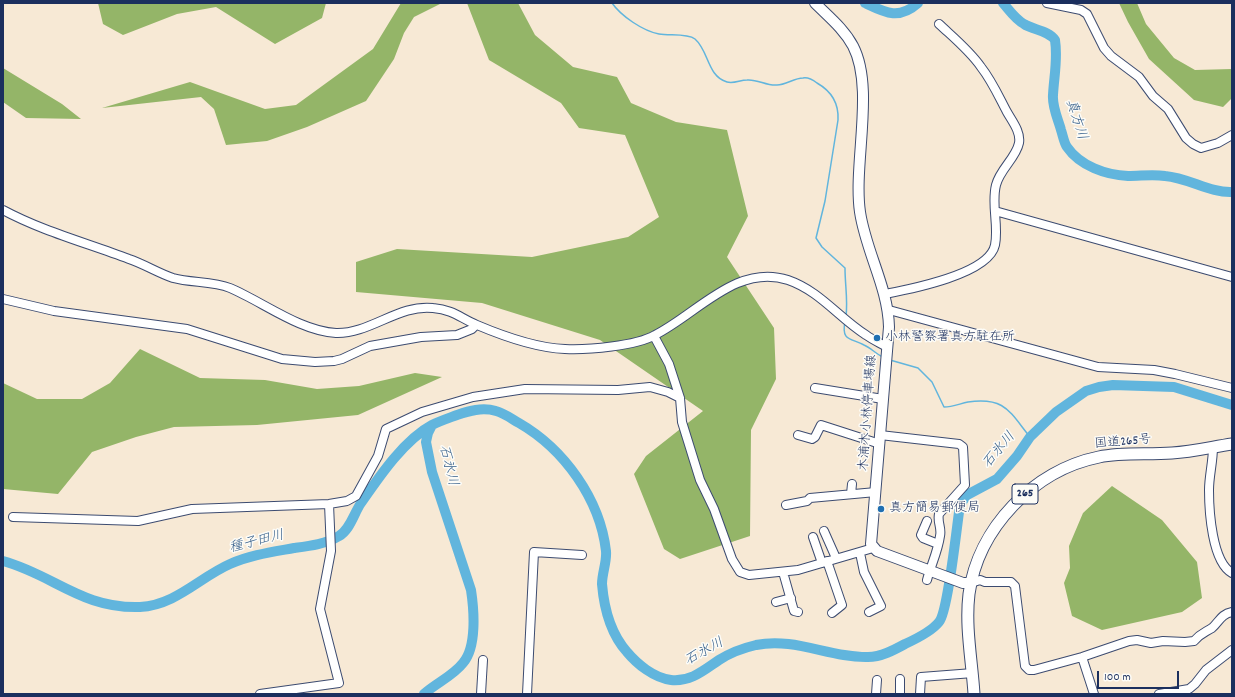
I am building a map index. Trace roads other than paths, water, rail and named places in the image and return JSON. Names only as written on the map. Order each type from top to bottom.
[{"type":"highway","name":"国道265号","points":[[974,694],[968,618],[967,583],[999,522],[1032,487],[1065,468],[1099,457],[1115,454],[1174,453],[1232,444]]},
{"type":"main road","name":"木浦木小林停車場線","points":[[815,3],[844,32],[853,47],[860,66],[862,110],[858,167],[860,211],[863,229],[889,310],[876,492],[871,540],[873,548]]},
{"type":"main road","points":[[873,548],[967,583]]},
{"type":"street","points":[[1047,3],[1081,10],[1087,14],[1104,48],[1111,56],[1139,76],[1153,96],[1168,109],[1186,138],[1193,144],[1201,148],[1218,143],[1232,135]]},
{"type":"street","points":[[885,294],[918,287],[965,272],[988,258],[995,246],[996,185],[1017,150],[1019,138],[1015,127],[992,83],[981,66],[968,51],[939,24]]},
{"type":"street","points":[[3,210],[47,229],[130,259],[173,278],[228,287],[312,328],[335,333],[357,332],[406,311],[430,308],[453,312],[476,325],[539,345],[566,349],[626,344],[654,336],[733,284],[751,278],[771,277],[786,279],[809,288],[865,335],[887,347]]},
{"type":"street","points":[[995,211],[1232,277]]},
{"type":"street","points":[[3,299],[54,311],[187,329],[282,359],[297,362],[342,359],[370,346],[421,337],[457,335],[472,329],[476,325]]},
{"type":"street","points":[[889,310],[1098,367],[1154,370],[1232,388]]},
{"type":"street","points":[[654,336],[669,364],[680,398],[682,422],[700,480],[714,509],[732,559],[740,572],[749,575],[798,570],[873,548]]},
{"type":"street","points":[[13,517],[138,521],[192,509],[329,504],[347,501],[356,496],[378,456],[386,429],[422,412],[473,396],[525,389],[618,390],[650,387],[668,392],[680,398]]},
{"type":"street","points":[[815,388],[883,399]]},
{"type":"street","points":[[798,435],[812,439],[815,437],[821,425],[880,440],[959,444],[963,447],[965,485],[939,514],[938,519],[941,531],[927,580]]},
{"type":"street","points":[[1213,447],[1209,491],[1213,528],[1220,562],[1232,573]]},
{"type":"street","points":[[851,494],[852,484]]},
{"type":"street","points":[[786,505],[807,501],[810,498],[876,492]]},
{"type":"street","points":[[260,694],[339,683],[320,609],[331,551],[329,504]]},
{"type":"street","points":[[928,521],[921,535],[923,538],[938,544]]},
{"type":"street","points":[[824,531],[836,558]]},
{"type":"street","points":[[813,537],[825,562],[842,605],[832,613]]},
{"type":"street","points":[[527,694],[534,552],[582,555]]},
{"type":"street","points":[[860,553],[864,572],[881,606],[869,612]]},
{"type":"street","points":[[783,572],[794,611],[798,612]]},
{"type":"street","points":[[967,583],[980,580],[985,582],[1011,582],[1015,586],[1026,666],[1028,670],[1034,670],[1082,657],[1129,641],[1137,640],[1151,643],[1163,641],[1194,641],[1201,633],[1212,628],[1220,618],[1232,612]]},
{"type":"street","points":[[776,602],[790,598]]},
{"type":"street","points":[[1159,694],[1189,689],[1206,670],[1232,650]]},
{"type":"street","points":[[1082,657],[1094,694]]},
{"type":"street","points":[[480,694],[483,660]]},
{"type":"street","points":[[920,694],[921,677],[973,673]]},
{"type":"street","points":[[900,679],[900,694]]},
{"type":"street","points":[[876,694],[877,680]]},
{"type":"waterway","points":[[612,3],[627,18],[646,30],[663,35],[683,35],[695,39],[700,44],[712,69],[720,79],[732,83],[744,80],[755,80],[777,85],[800,78],[807,78],[822,86],[833,98],[837,108],[838,120],[825,201],[816,238],[822,247],[845,268],[847,304],[846,316]]},
{"type":"waterway","name":"真方川","points":[[865,3],[879,10],[892,13],[905,12],[918,3]]},
{"type":"waterway","name":"真方川","points":[[1003,3],[1021,22],[1048,34],[1055,40],[1056,61],[1053,104],[1065,144],[1072,154],[1086,164],[1111,174],[1174,177],[1207,188],[1224,192],[1232,192]]},
{"type":"waterway","points":[[845,322],[844,333],[848,338],[867,346],[883,357]]},
{"type":"waterway","points":[[890,360],[918,368],[932,382],[944,407],[980,401],[998,404],[1011,413],[1030,437]]},
{"type":"waterway","name":"石氷川","points":[[3,561],[38,574],[69,590],[101,603],[140,607],[153,605],[176,596],[219,569],[245,558],[317,544],[329,541],[339,536],[346,530],[358,507],[384,471],[402,449],[412,440],[432,425],[457,415],[481,409],[491,410],[502,413],[519,423],[551,447],[565,461],[588,495],[596,513],[606,551],[602,584],[604,602],[609,620],[621,645],[631,657],[646,670],[665,679],[685,679],[697,674],[723,657],[737,651],[756,645],[770,643],[799,646],[854,656],[873,657],[887,653],[928,632],[939,622],[946,602],[949,586],[960,505],[967,495],[997,479],[1017,456],[1030,437],[1056,412],[1086,391],[1113,385],[1174,387],[1232,405]]},
{"type":"waterway","name":"石氷川","points":[[424,694],[454,672],[463,663],[471,648],[473,628],[471,590],[432,472],[426,442],[432,425]]},
{"type":"place","name":"小林警察署真方駐在所","points":[[877,338]]},
{"type":"place","name":"真方簡易郵便局","points":[[881,509]]},
{"type":"water label","name":"種子田川","points":[[257,543]]}]
